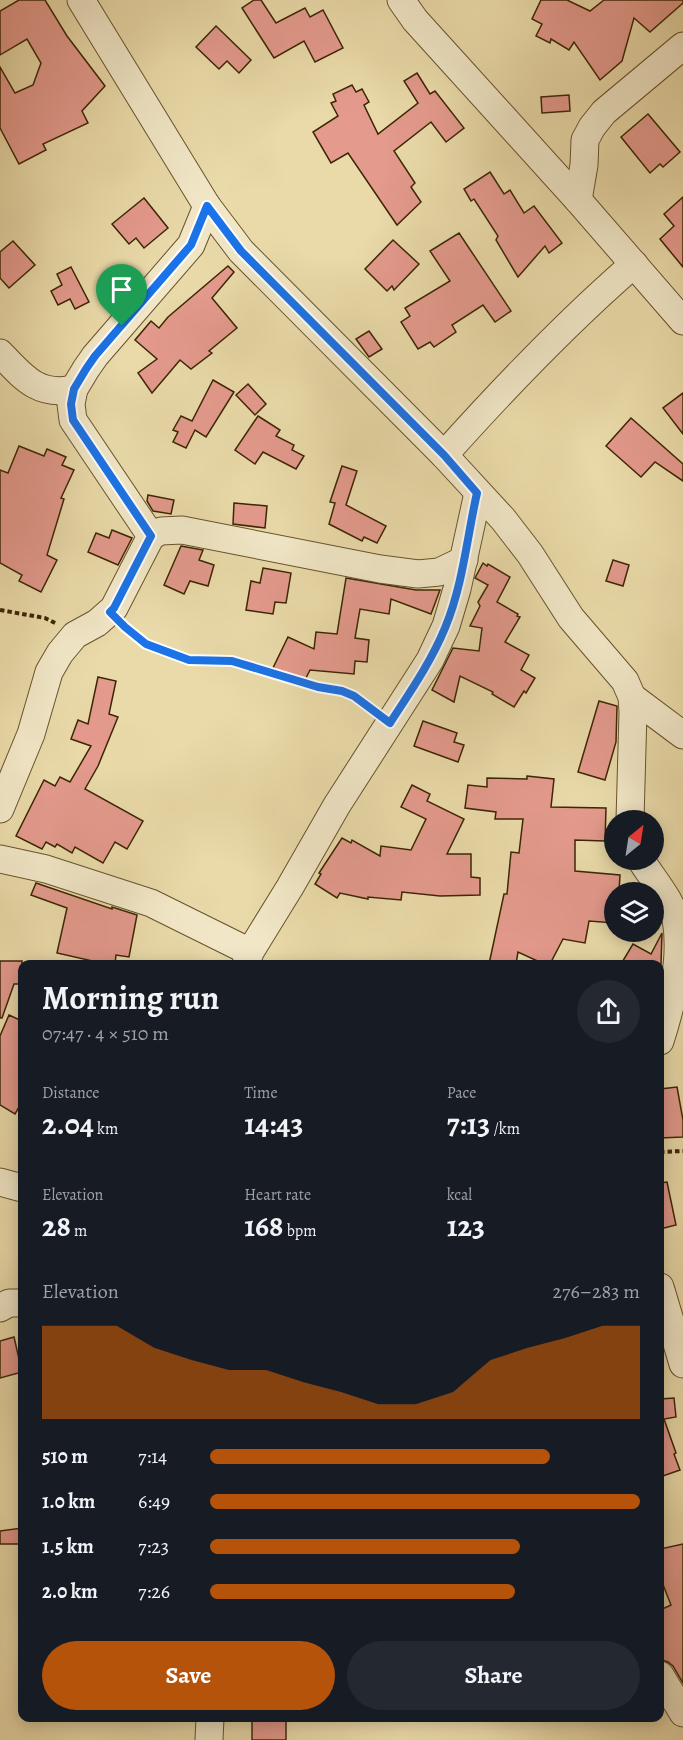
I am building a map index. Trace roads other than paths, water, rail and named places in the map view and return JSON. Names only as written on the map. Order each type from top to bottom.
[{"type":"street","points":[[81,0],[207,206],[241,251],[444,455],[503,519],[524,545],[571,618],[625,681],[632,697],[630,810]]},
{"type":"street","points":[[401,0],[415,20],[681,314]]},
{"type":"street","points":[[578,200],[584,165],[585,140],[592,127],[604,112],[683,46]]},
{"type":"street","points":[[151,536],[73,420],[71,404],[74,389],[95,356],[191,245],[207,206]]},
{"type":"street","points":[[444,455],[500,392],[588,304],[634,264]]},
{"type":"street","points":[[0,353],[24,376],[45,390],[58,392],[74,389]]},
{"type":"street","points":[[0,859],[45,869],[151,903],[248,958],[337,805],[430,660],[446,626],[464,560],[477,493]]},
{"type":"street","points":[[0,809],[31,735],[49,672],[60,653],[75,635],[97,623],[114,608],[151,536],[162,531],[182,530],[380,569],[418,574],[439,573],[464,560]]},
{"type":"street","points":[[632,697],[683,735]]},
{"type":"street","points":[[646,870],[676,918],[681,948],[672,1004],[664,1029]]},
{"type":"street","points":[[0,1182],[18,1187]]},
{"type":"street","points":[[664,1300],[682,1361]]},
{"type":"street","points":[[0,1308],[9,1303],[18,1303]]},
{"type":"street","points":[[664,1682],[683,1713]]},
{"type":"street","points":[[209,1740],[210,1722]]}]
